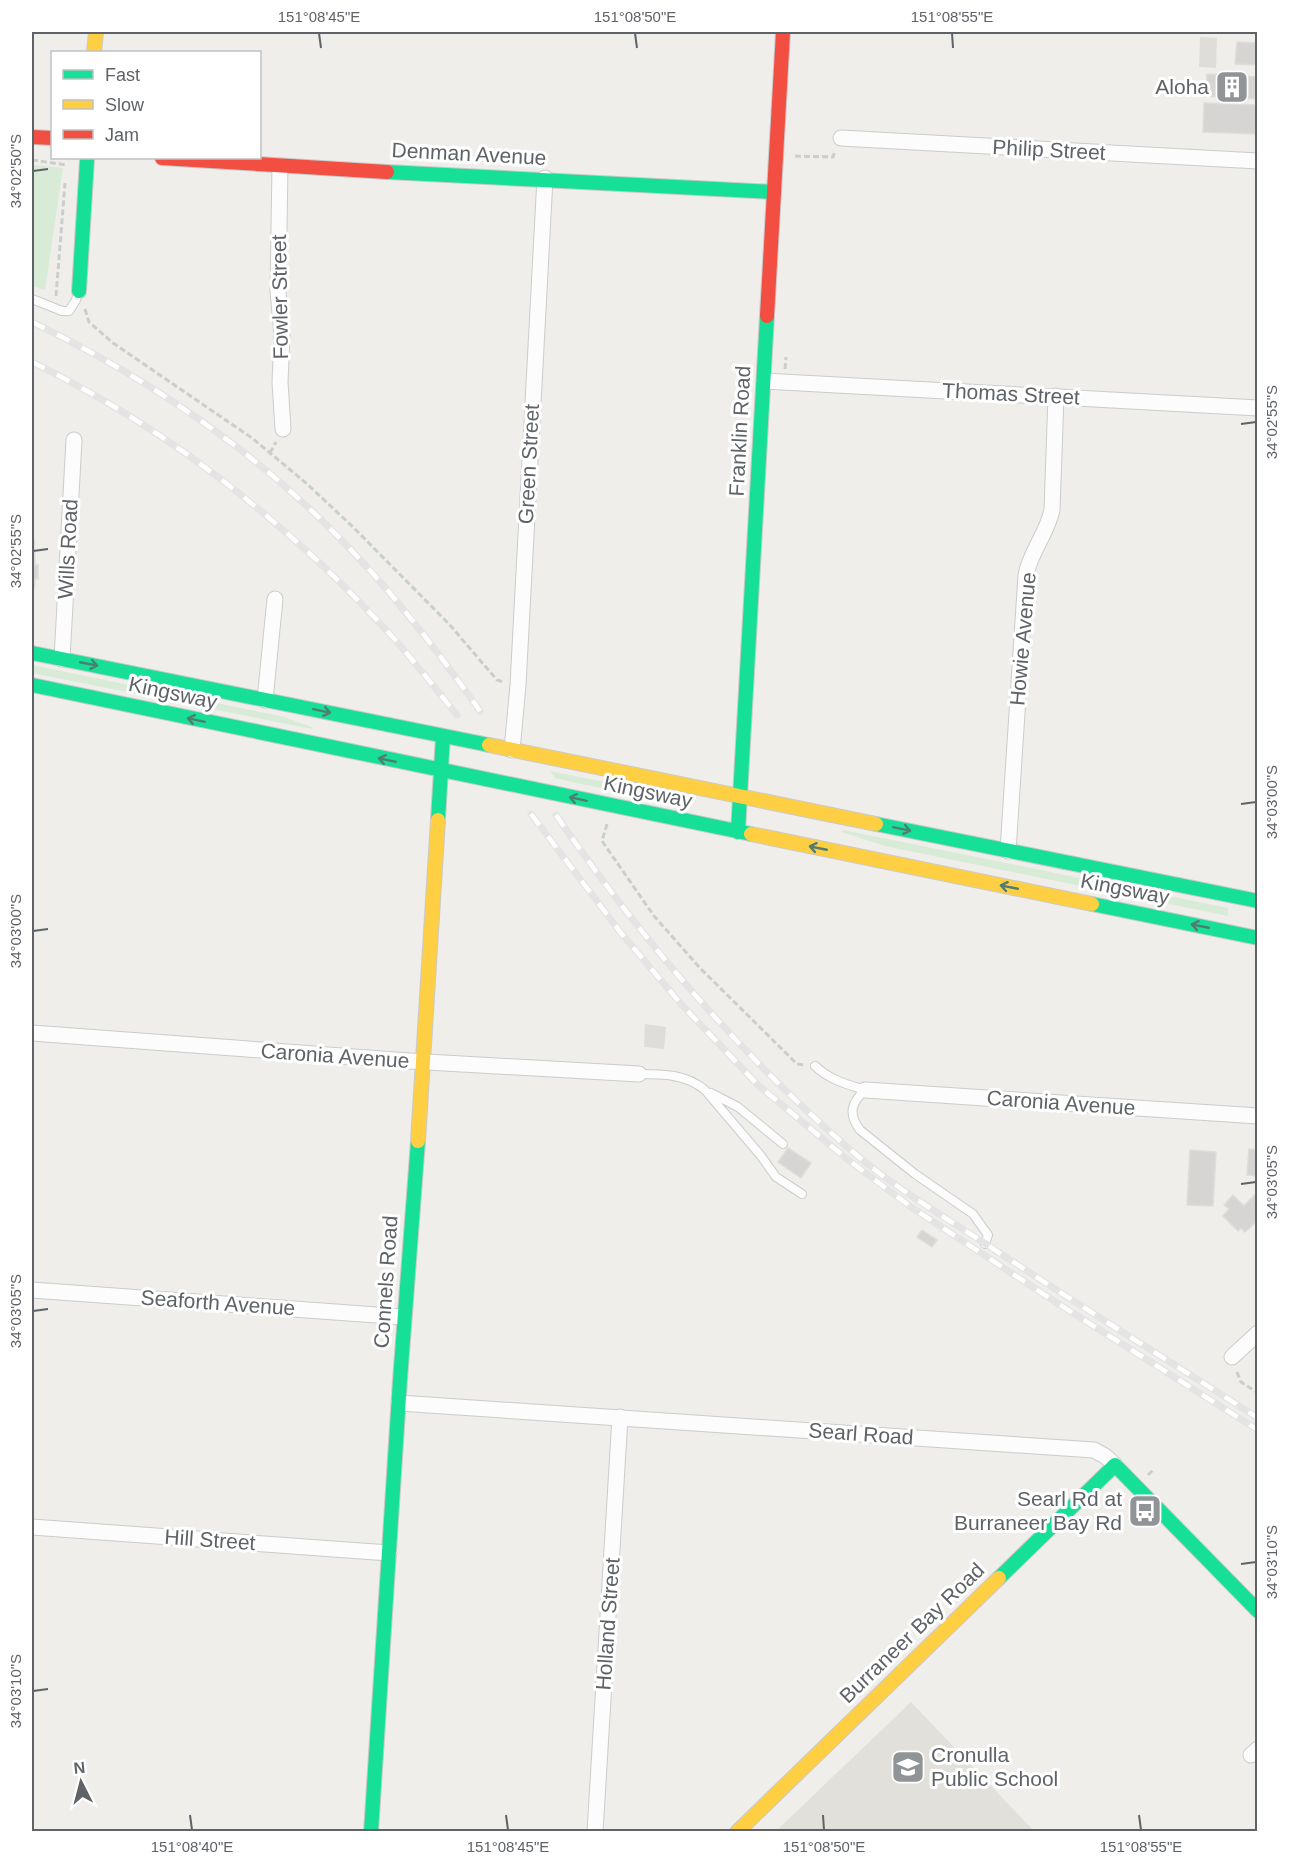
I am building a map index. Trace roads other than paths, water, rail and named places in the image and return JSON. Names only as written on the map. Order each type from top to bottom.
[{"type":"street","points":[[94,51],[96,32]]},
{"type":"street","name":"Franklin Road","points":[[738,832],[783,32]]},
{"type":"street","points":[[32,137],[51,138]]},
{"type":"street","name":"Philip Street","points":[[841,138],[1257,161]]},
{"type":"street","points":[[78,295],[90,159]]},
{"type":"street","name":"Denman Avenue","points":[[177,159],[774,192]]},
{"type":"street","name":"Fowler Street","points":[[280,166],[278,291],[282,336],[280,382],[283,429]]},
{"type":"street","name":"Green Street","points":[[512,750],[518,685],[545,178]]},
{"type":"street","name":"Thomas Street","points":[[764,381],[1257,408]]},
{"type":"street","name":"Howie Avenue","points":[[1008,851],[1026,575],[1031,556],[1047,527],[1052,510],[1056,396]]},
{"type":"street","name":"Wills Road","points":[[62,658],[74,440]]},
{"type":"street","points":[[265,700],[275,599]]},
{"type":"street","name":"Kingsway","points":[[32,653],[1257,901]]},
{"type":"street","name":"Kingsway","points":[[32,685],[1257,938]]},
{"type":"street","name":"Connels Road","points":[[370,1832],[404,1317],[424,1062],[442,736]]},
{"type":"street","name":"Caronia Avenue","points":[[32,1034],[424,1062],[639,1074]]},
{"type":"street","name":"Caronia Avenue","points":[[865,1090],[1257,1116]]},
{"type":"street","name":"Seaforth Avenue","points":[[32,1290],[404,1317]]},
{"type":"street","points":[[1232,1357],[1257,1333]]},
{"type":"street","name":"Searl Road","points":[[399,1403],[1094,1450],[1105,1456],[1257,1611]]},
{"type":"street","name":"Holland Street","points":[[595,1832],[620,1417]]},
{"type":"street","name":"Burraneer Bay Road","points":[[737,1832],[1115,1466]]},
{"type":"street","name":"Hill Street","points":[[32,1527],[389,1553]]},
{"type":"lane","points":[[32,299],[62,311],[69,311],[78,295]]},
{"type":"lane","points":[[815,1066],[833,1080],[865,1090]]},
{"type":"lane","points":[[639,1074],[658,1074],[689,1079],[738,1107],[783,1144]]},
{"type":"lane","points":[[705,1090],[761,1155],[776,1177],[802,1194]]},
{"type":"lane","points":[[865,1090],[856,1098],[852,1106],[854,1122],[860,1130],[915,1174],[973,1214],[988,1235],[985,1244]]},
{"type":"railway","points":[[32,322],[76,344],[161,394],[242,451],[281,483],[352,551],[386,589],[435,649],[480,711]]},
{"type":"railway","points":[[32,362],[130,416],[222,480],[266,515],[349,591],[388,632],[457,715]]},
{"type":"railway","points":[[531,814],[621,933],[681,1004],[758,1085],[847,1159],[911,1207],[1258,1430]]},
{"type":"railway","points":[[556,815],[622,906],[731,1035],[770,1075],[853,1152],[921,1202],[1258,1418]]},
{"type":"place","name":"Aloha","points":[[1232,87]]},
{"type":"place","name":"Searl Rd at Burraneer Bay Rd","points":[[1145,1511]]},
{"type":"place","name":"Cronulla Public School","points":[[908,1767]]}]
